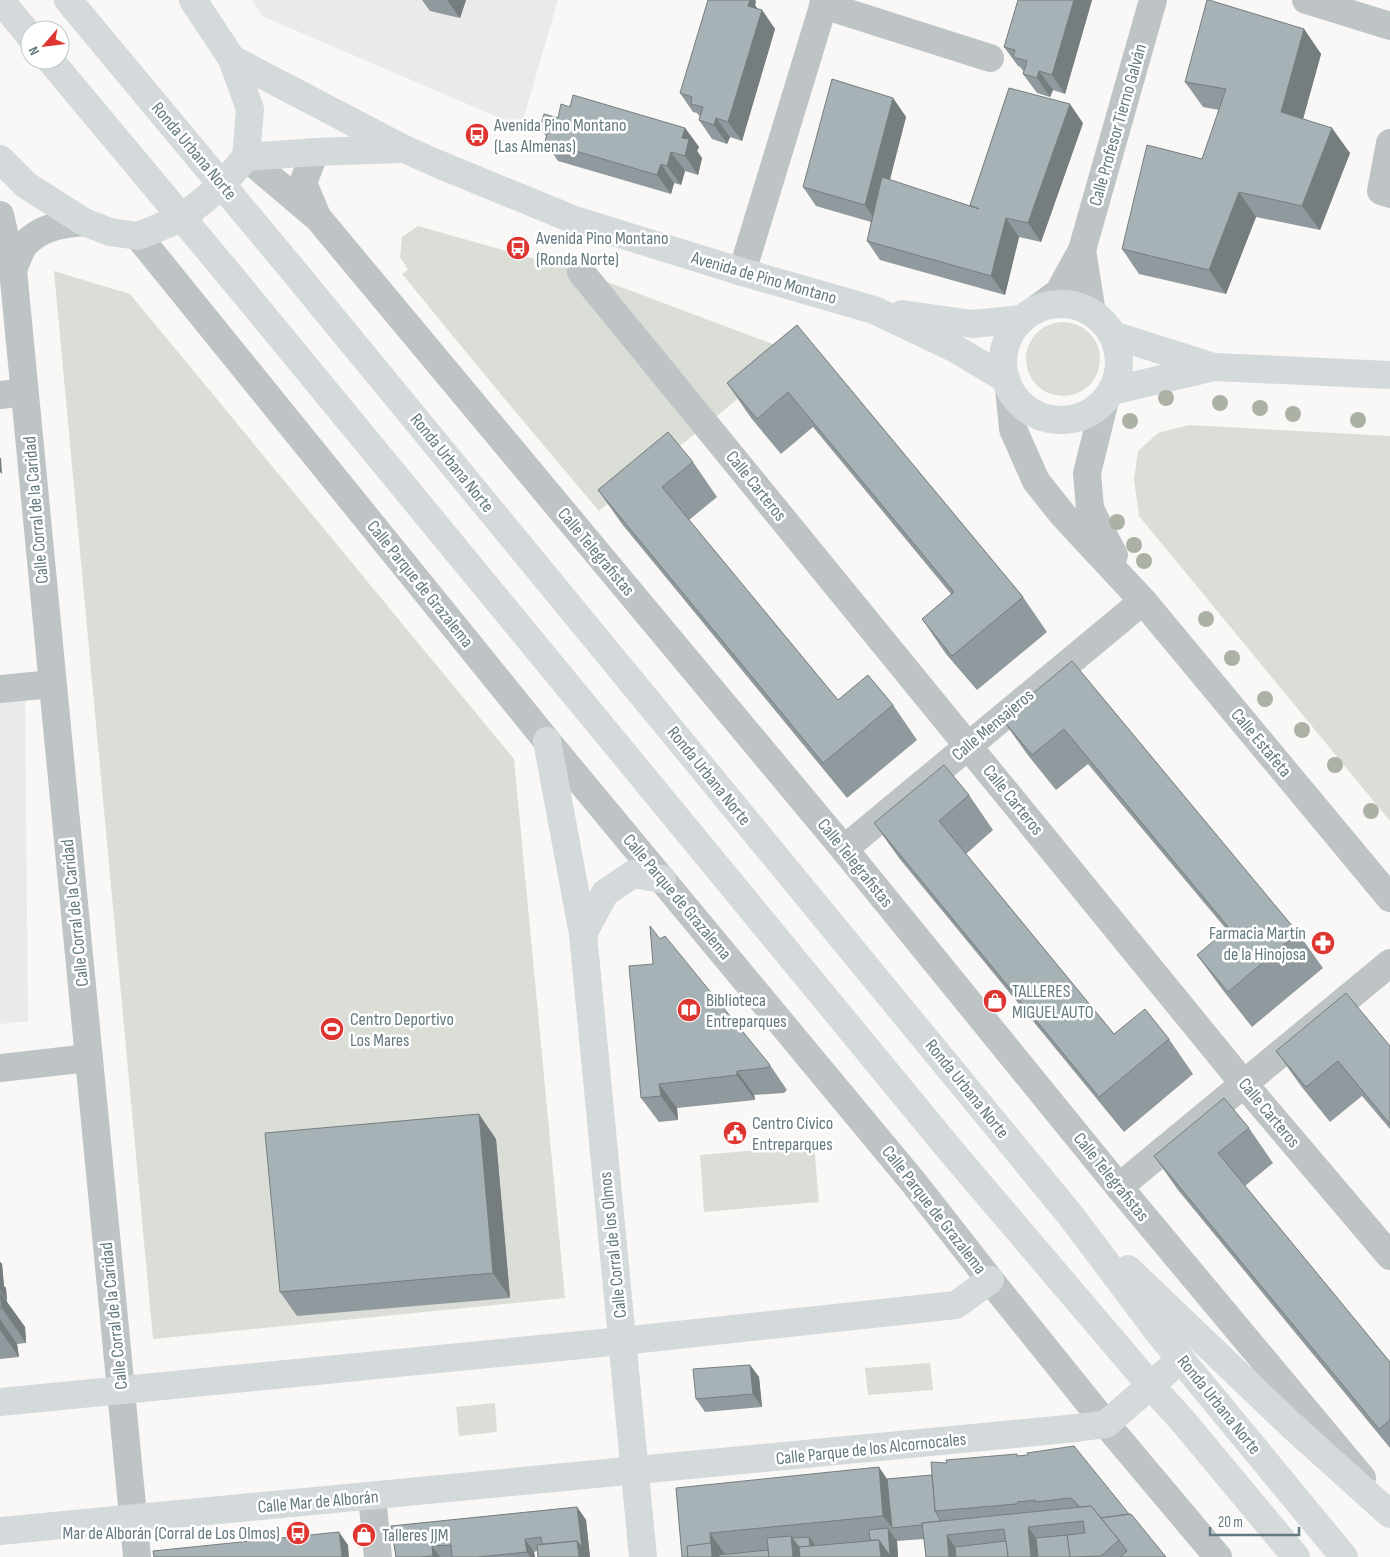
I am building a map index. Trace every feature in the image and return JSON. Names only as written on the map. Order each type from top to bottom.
[{"type":"street","points":[[0,0],[20,24]]},
{"type":"street","name":"Ronda Urbana Norte","points":[[68,0],[304,282],[1072,1216],[1160,1333],[1344,1557]]},
{"type":"street","points":[[0,159],[26,185],[84,222],[110,232],[138,236],[182,218],[222,184],[246,157],[250,109],[232,59],[193,0]]},
{"type":"street","name":"Calle Profesor Tierno Galván","points":[[1029,314],[1059,292],[1082,250],[1153,0]]},
{"type":"street","points":[[1306,0],[1390,26]]},
{"type":"street","points":[[742,272],[824,2],[990,58]]},
{"type":"street","name":"Avenida de Pino Montano","points":[[232,59],[402,148],[572,219],[742,272],[874,310],[973,324],[1029,314]]},
{"type":"street","points":[[58,70],[944,1143],[1182,1420],[1296,1557]]},
{"type":"street","points":[[1390,143],[1381,191],[1390,194]]},
{"type":"street","points":[[246,157],[402,148]]},
{"type":"street","points":[[315,152],[303,183],[318,218]]},
{"type":"street","points":[[246,157],[318,218]]},
{"type":"street","name":"Calle Corral de la Caridad","points":[[0,215],[13,270],[12,394],[52,684],[137,1557]]},
{"type":"street","name":"Calle Telegrafistas","points":[[318,218],[844,849],[1119,1186],[1390,1512]]},
{"type":"street","points":[[13,270],[25,245],[44,229],[63,224],[84,222]]},
{"type":"street","name":"Calle Parque de Grazalema","points":[[138,236],[547,741],[914,1183],[1106,1424],[1218,1557]]},
{"type":"street","name":"Calle Profesor Tierno Galván","points":[[1082,250],[1092,313]]},
{"type":"street","name":"Calle Carteros","points":[[581,272],[1244,1084],[1390,1256]]},
{"type":"street","points":[[1049,304],[1079,307],[1092,313],[1104,322],[1113,335],[1117,346],[1119,363],[1116,381],[1108,396],[1097,408],[1077,418],[1066,420],[1054,420],[1038,415],[1023,406],[1007,384],[1003,358],[1005,347],[1012,332],[1029,314],[1049,304]]},
{"type":"street","name":"Avenida de Pino Montano","points":[[874,310],[954,348],[1007,384]]},
{"type":"street","points":[[1113,335],[1214,367],[1390,375]]},
{"type":"street","points":[[1108,396],[1214,367]]},
{"type":"street","name":"Calle Estafeta","points":[[1007,384],[1013,429],[1036,481],[1063,515],[1138,595],[1390,898]]},
{"type":"street","name":"Calle Estafeta","points":[[1108,396],[1086,473],[1090,508],[1138,595]]},
{"type":"street","name":"Calle Mensajeros","points":[[844,849],[968,746],[1138,595]]},
{"type":"street","points":[[0,689],[52,684]]},
{"type":"street","name":"Calle Corral de los Olmos","points":[[547,741],[583,934],[643,1557]]},
{"type":"street","points":[[583,934],[605,893],[633,874],[662,879]]},
{"type":"street","points":[[1119,1186],[1390,963]]},
{"type":"street","points":[[0,1068],[89,1058]]},
{"type":"street","points":[[1072,1216],[1291,1425],[1390,1512]]},
{"type":"street","points":[[0,1402],[622,1341],[956,1305],[990,1280]]},
{"type":"street","points":[[1106,1424],[1181,1359]]},
{"type":"street","points":[[1182,1420],[1273,1557]]},
{"type":"street","name":"Calle Parque de los Alcornocales","points":[[635,1472],[1046,1432],[1106,1424]]},
{"type":"street","name":"Calle Mar de Alborán","points":[[0,1531],[635,1472]]},
{"type":"street","points":[[372,1496],[378,1557]]},
{"type":"shaded area","points":[[252,0],[558,0],[521,127],[262,16]]},
{"type":"shaded area","points":[[418,226],[581,272],[794,352],[599,511],[402,274],[408,270],[400,257],[402,237]]},
{"type":"shaded area","name":"Centro Deportivo Los Mares","points":[[54,271],[130,294],[514,759],[565,1298],[153,1339]]},
{"type":"shaded area","points":[[1063,322],[1077,325],[1089,333],[1097,345],[1100,359],[1097,373],[1089,385],[1077,393],[1063,396],[1049,393],[1037,385],[1029,373],[1026,359],[1029,345],[1037,333],[1049,325]]},
{"type":"shaded area","points":[[1189,425],[1390,436],[1390,821],[1139,516],[1134,479],[1138,451],[1158,433]]},
{"type":"shaded area","points":[[25,692],[28,1021],[0,1024],[0,694]]},
{"type":"shaded area","points":[[814,1145],[819,1202],[704,1212],[700,1155]]},
{"type":"shaded area","points":[[930,1363],[933,1390],[868,1395],[865,1368]]},
{"type":"shaded area","points":[[495,1403],[497,1432],[459,1436],[456,1407]]},
{"type":"building","points":[[708,0],[750,0],[748,6],[762,10],[728,122],[716,118],[714,125],[699,120],[703,107],[691,104],[692,97],[680,93]]},
{"type":"building","points":[[1018,0],[1074,0],[1052,75],[1039,71],[1037,78],[1023,74],[1027,61],[1013,57],[1015,50],[1004,47]]},
{"type":"building","points":[[1207,0],[1304,29],[1281,112],[1332,128],[1302,206],[1239,192],[1209,270],[1122,249],[1147,145],[1202,159],[1226,89],[1185,82]]},
{"type":"building","points":[[832,79],[893,98],[865,205],[803,187]]},
{"type":"building","points":[[1009,88],[1070,104],[1028,223],[1006,218],[991,276],[867,241],[882,177],[979,209],[970,205]]},
{"type":"building","points":[[573,95],[685,128],[682,138],[689,139],[685,156],[671,152],[667,166],[661,164],[657,175],[545,142],[548,130],[540,127],[544,114],[558,118],[561,104],[570,107]]},
{"type":"building","points":[[797,325],[1023,597],[952,656],[922,619],[954,592],[788,392],[757,419],[727,383]]},
{"type":"building","points":[[668,432],[693,462],[662,487],[838,700],[868,675],[893,705],[823,763],[598,490]]},
{"type":"building","points":[[1072,661],[1298,933],[1228,992],[1197,955],[1229,928],[1064,729],[1032,755],[1002,719]]},
{"type":"building","points":[[944,765],[969,795],[939,821],[1114,1034],[1145,1009],[1169,1039],[1099,1097],[874,823]]},
{"type":"building","points":[[650,926],[660,939],[665,936],[770,1065],[766,1068],[737,1071],[737,1075],[659,1084],[661,1096],[641,1098],[629,966],[653,964]]},
{"type":"building","points":[[1346,993],[1390,1046],[1390,1124],[1338,1061],[1306,1087],[1276,1051]]},
{"type":"building","points":[[1224,1098],[1249,1128],[1218,1153],[1390,1362],[1390,1420],[1379,1429],[1154,1156]]},
{"type":"building","points":[[479,1114],[493,1273],[280,1292],[265,1133]]},
{"type":"building","points":[[0,1292],[2,1308],[0,1308]]},
{"type":"building","points":[[750,1365],[753,1394],[696,1399],[693,1369]]},
{"type":"building","points":[[1074,1446],[1129,1514],[1101,1518],[1091,1506],[1080,1507],[1071,1498],[935,1511],[931,1462],[947,1463],[946,1460],[1017,1454],[1017,1456],[1028,1455],[1027,1453]]},
{"type":"building","points":[[879,1467],[883,1516],[710,1533],[711,1544],[687,1546],[688,1557],[682,1557],[676,1488]]},
{"type":"building","points":[[932,1475],[935,1511],[941,1521],[892,1528],[887,1479]]},
{"type":"building","points":[[1091,1506],[1119,1540],[1101,1556],[1070,1557],[1067,1535],[1085,1533],[1083,1521],[1028,1527],[1031,1557],[1008,1557],[1004,1529],[947,1535],[949,1557],[926,1557],[922,1523]]},
{"type":"building","points":[[577,1507],[582,1547],[577,1541],[542,1544],[541,1537],[525,1539],[527,1552],[478,1557],[452,1557],[451,1545],[432,1546],[433,1557],[396,1557],[391,1526]]},
{"type":"building","points":[[1131,1514],[1166,1557],[1120,1557],[1127,1551],[1101,1518]]},
{"type":"building","points":[[888,1528],[890,1556],[879,1540],[870,1540],[869,1530]]},
{"type":"building","points":[[339,1532],[342,1557],[154,1557],[153,1551]]},
{"type":"building","points":[[1067,1535],[1070,1557],[1038,1557],[1036,1538]]},
{"type":"building","points":[[791,1536],[793,1557],[769,1557],[767,1538]]},
{"type":"building","points":[[809,1537],[810,1546],[799,1547],[792,1538]]},
{"type":"building","points":[[879,1540],[881,1557],[800,1557],[799,1547]]},
{"type":"building","points":[[577,1541],[579,1557],[538,1557],[537,1545]]},
{"type":"building","points":[[1006,1541],[1008,1557],[956,1557],[955,1547]]},
{"type":"building","points":[[711,1543],[712,1557],[688,1557],[687,1546]]},
{"type":"building","points":[[768,1550],[769,1557],[719,1557],[719,1555]]},
{"type":"place","name":"Avenida Pino Montano (Las Almenas)","points":[[477,135]]},
{"type":"place","name":"Avenida Pino Montano (Ronda Norte)","points":[[518,248]]},
{"type":"place","name":"Farmacia Martín de la Hinojosa","points":[[1323,943]]},
{"type":"place","name":"TALLERES MIGUEL AUTO","points":[[995,1001]]},
{"type":"place","name":"Biblioteca Entreparques","points":[[689,1010]]},
{"type":"place","name":"Centro Deportivo Los Mares","points":[[332,1029]]},
{"type":"place","name":"Centro Cívico Entreparques","points":[[735,1133]]},
{"type":"place","name":"Mar de Alborán (Corral de Los Olmos)","points":[[298,1533]]},
{"type":"place","name":"Talleres JJM","points":[[364,1535]]}]
